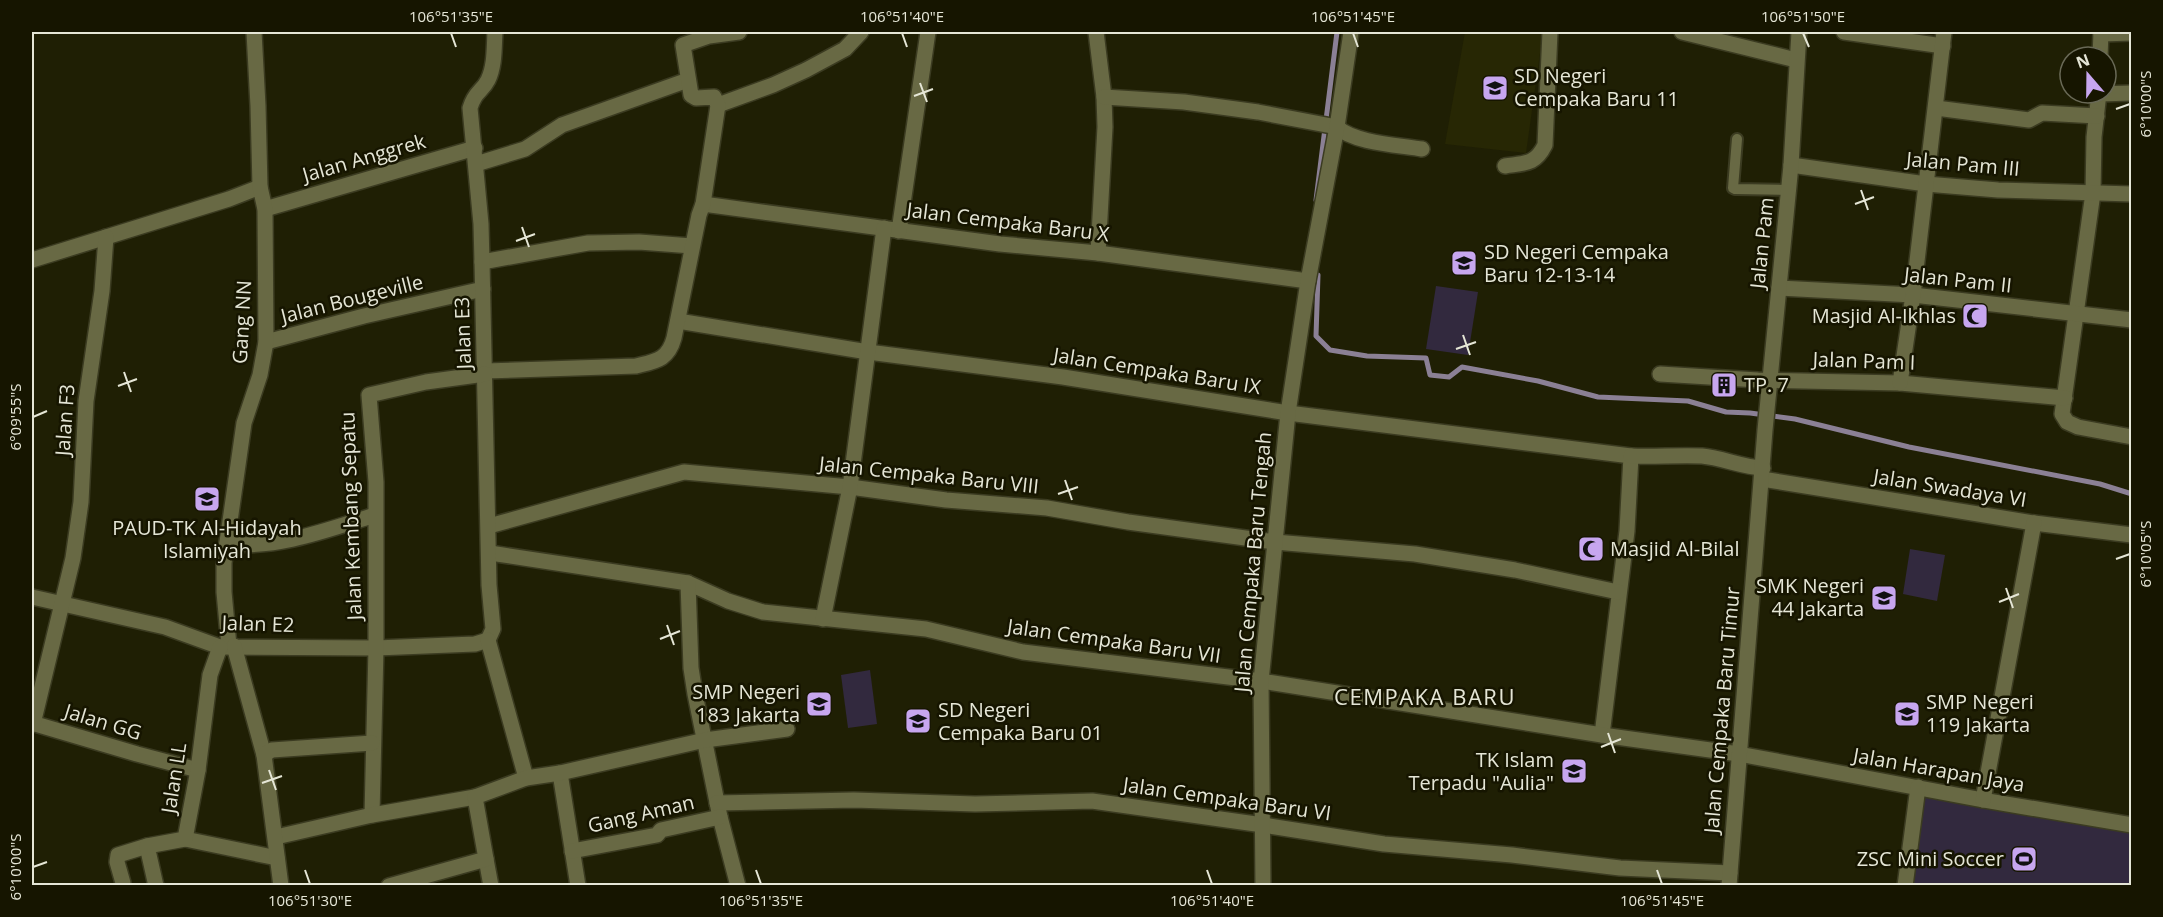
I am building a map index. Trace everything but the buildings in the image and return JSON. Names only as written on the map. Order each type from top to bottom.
[{"type":"street","name":"Gang NN","points":[[228,646],[224,592],[227,544],[244,423],[260,375],[266,342],[265,209],[260,187],[254,32]]},
{"type":"street","name":"Jalan E3","points":[[488,640],[493,629],[489,585],[483,289],[475,148],[470,108],[474,97],[487,83],[491,72],[495,32]]},
{"type":"street","points":[[485,373],[636,366],[658,360],[669,352],[678,321],[692,246],[703,204],[718,105],[714,97],[696,98],[691,95],[683,45],[709,34],[739,32]]},
{"type":"street","points":[[718,105],[806,70],[845,49],[861,32]]},
{"type":"street","points":[[900,231],[928,32]]},
{"type":"street","points":[[1096,32],[1104,97],[1105,128],[1098,254]]},
{"type":"street","name":"Jalan Cempaka Baru Tengah","points":[[1263,885],[1261,681],[1288,413],[1310,275],[1327,125],[1351,32]]},
{"type":"street","points":[[1505,166],[1531,162],[1540,155],[1545,145],[1550,32]]},
{"type":"street","points":[[1682,32],[1796,60]]},
{"type":"street","name":"Jalan Pam","points":[[1765,430],[1791,165],[1799,32]]},
{"type":"street","points":[[1844,32],[1944,39],[1913,295],[1900,382]]},
{"type":"street","points":[[2101,33],[2132,33]]},
{"type":"street","points":[[476,164],[525,149],[562,125],[688,80]]},
{"type":"street","points":[[1104,97],[1184,102],[1258,112],[1327,125],[1344,134],[1360,138],[1422,149]]},
{"type":"street","points":[[2098,105],[2094,137],[2093,194],[2074,315],[2062,414],[2067,422],[2078,427],[2132,437]]},
{"type":"street","points":[[1936,108],[2029,120],[2042,113],[2097,116]]},
{"type":"street","name":"Jalan Anggrek","points":[[265,209],[475,148]]},
{"type":"street","name":"Jalan Pam III","points":[[1791,165],[1926,184],[1998,190],[2132,194]]},
{"type":"street","points":[[32,261],[229,199],[260,187]]},
{"type":"street","name":"Jalan Cempaka Baru X","points":[[703,204],[1000,244],[1310,275]]},
{"type":"street","points":[[824,619],[850,487],[884,228]]},
{"type":"street","name":"Jalan F3","points":[[32,724],[73,558],[81,502],[86,400],[102,291],[106,237]]},
{"type":"street","points":[[482,262],[588,243],[639,242],[692,246]]},
{"type":"street","name":"Jalan Pam II","points":[[1779,288],[1913,295],[2132,320]]},
{"type":"street","name":"Jalan Bougeville","points":[[266,342],[364,316],[483,289]]},
{"type":"street","name":"Jalan Cempaka Baru IX","points":[[678,321],[868,352],[1063,377],[1288,413],[1630,456],[1719,458],[1762,473]]},
{"type":"street","name":"Jalan Kembang Sepatu","points":[[372,815],[376,648],[376,482],[369,395],[426,382],[485,373]]},
{"type":"street","name":"Jalan Pam I","points":[[1660,374],[1758,380],[1900,382],[2065,398]]},
{"type":"street","name":"Jalan Cempaka Baru Timur","points":[[1730,879],[1765,430]]},
{"type":"street","points":[[1602,735],[1627,531],[1630,456]]},
{"type":"street","name":"Jalan Cempaka Baru VIII","points":[[489,526],[684,471],[850,487],[946,500],[1047,508],[1128,522],[1275,542],[1415,554],[1515,570],[1618,592]]},
{"type":"street","name":"Jalan Swadaya VI","points":[[1762,473],[2034,523],[2132,535]]},
{"type":"street","points":[[227,544],[249,546],[283,542],[375,515]]},
{"type":"street","points":[[1983,800],[2034,523]]},
{"type":"street","name":"Jalan Cempaka Baru VII","points":[[489,553],[688,583],[728,601],[763,612],[926,629],[1023,652],[1261,681],[1738,754]]},
{"type":"street","points":[[688,583],[691,668],[718,810],[738,885]]},
{"type":"street","name":"Jalan E2","points":[[32,597],[165,627],[228,646],[376,648],[475,644],[488,640]]},
{"type":"street","points":[[488,640],[526,778]]},
{"type":"street","points":[[228,646],[264,755],[281,885]]},
{"type":"street","name":"Jalan LL","points":[[122,885],[117,862],[118,855],[147,846],[185,839],[198,770],[210,675],[228,646]]},
{"type":"street","name":"Jalan GG","points":[[32,724],[198,770]]},
{"type":"street","points":[[276,837],[372,815],[475,797],[526,778],[560,773],[705,740],[787,729]]},
{"type":"street","points":[[264,755],[272,750],[372,743]]},
{"type":"street","name":"Jalan Harapan Jaya","points":[[1738,754],[1983,800],[2132,825]]},
{"type":"street","points":[[560,773],[578,885]]},
{"type":"street","points":[[1905,885],[1918,787]]},
{"type":"street","points":[[475,797],[491,885]]},
{"type":"street","name":"Jalan Cempaka Baru VI","points":[[718,810],[854,800],[975,804],[1092,801],[1384,844],[1512,855],[1730,879]]},
{"type":"street","name":"Gang Aman","points":[[572,851],[657,835],[661,830],[718,810]]},
{"type":"street","points":[[185,839],[277,858]]},
{"type":"street","points":[[147,846],[156,885]]},
{"type":"street","points":[[392,885],[486,859]]},
{"type":"lane","points":[[1737,139],[1733,188],[1788,190]]},
{"type":"shaded area","name":"SD Negeri Cempaka Baru 11","points":[[1465,32],[1543,32],[1526,153],[1445,144]]},
{"type":"shaded area","points":[[1436,286],[1478,292],[1468,355],[1426,349]]},
{"type":"shaded area","points":[[1910,549],[1945,555],[1937,601],[1903,594]]},
{"type":"shaded area","points":[[870,670],[877,724],[848,728],[841,675]]},
{"type":"shaded area","name":"ZSC Mini Soccer","points":[[1922,797],[2131,833],[2131,885],[1913,886]]},
{"type":"waterway","points":[[1316,200],[1337,32]]},
{"type":"waterway","points":[[1312,275],[1318,275],[1316,336],[1330,350],[1367,356],[1426,358],[1430,375],[1449,377],[1462,367],[1538,381],[1598,397],[1688,401],[1726,412],[1795,419],[1909,447],[2100,484],[2132,494]]},
{"type":"place","name":"SD Negeri Cempaka Baru 11","points":[[1495,88]]},
{"type":"place","name":"SD Negeri Cempaka Baru 12-13-14","points":[[1464,263]]},
{"type":"place","name":"Masjid Al-Ikhlas","points":[[1975,316]]},
{"type":"place","name":"TP. 7","points":[[1724,385]]},
{"type":"place","name":"PAUD-TK Al-Hidayah Islamiyah","points":[[207,499]]},
{"type":"place","name":"Masjid Al-Bilal","points":[[1591,549]]},
{"type":"place","name":"SMK Negeri 44 Jakarta","points":[[1884,598]]},
{"type":"place","name":"SMP Negeri 183 Jakarta","points":[[819,704]]},
{"type":"place","name":"SMP Negeri 119 Jakarta","points":[[1907,714]]},
{"type":"place","name":"SD Negeri Cempaka Baru 01","points":[[918,721]]},
{"type":"place","name":"TK Islam Terpadu \"Aulia\"","points":[[1574,771]]},
{"type":"place","name":"ZSC Mini Soccer","points":[[2024,859]]},
{"type":"district","name":"CEMPAKA BARU","points":[[1425,697]]}]
